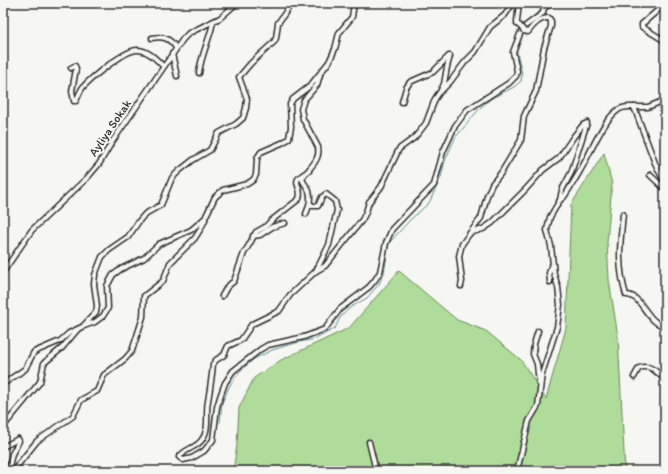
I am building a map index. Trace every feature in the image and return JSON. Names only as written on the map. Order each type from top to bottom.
[{"type":"street","name":"Ayliya Sokak","points":[[3,272],[32,230],[87,178],[183,39],[189,33],[213,22],[237,3]]},
{"type":"street","points":[[84,326],[96,312],[97,306],[94,284],[95,275],[102,257],[109,250],[128,237],[145,214],[162,205],[172,178],[192,160],[210,150],[219,133],[236,124],[243,118],[247,99],[239,77],[251,63],[274,42],[278,23],[292,3]]},
{"type":"street","points":[[13,471],[37,441],[73,416],[81,400],[97,390],[104,375],[125,359],[132,351],[142,317],[144,296],[163,281],[166,277],[170,263],[195,238],[215,197],[223,190],[247,184],[253,180],[256,175],[257,158],[261,152],[284,142],[288,138],[292,127],[290,104],[293,99],[310,86],[329,62],[336,48],[339,33],[352,17],[354,3]]},
{"type":"street","points":[[508,3],[508,11]]},
{"type":"street","points":[[513,3],[505,15],[490,27],[475,52],[467,59],[450,82],[434,99],[428,118],[414,138],[399,149],[381,187],[369,202],[362,220],[325,266],[316,271],[290,295],[279,311],[252,324],[241,340],[228,346],[224,355],[213,364],[212,379],[207,402],[208,421],[206,431],[202,440],[191,450],[182,453],[179,457],[183,460],[192,458],[204,451],[213,440],[217,407],[225,383],[233,371],[268,345],[304,337],[325,329],[340,309],[369,287],[375,280],[380,272],[386,243],[392,229],[434,185],[445,147],[455,126],[467,110],[509,83],[516,76],[517,71],[513,52],[520,32],[531,21],[542,14],[544,8],[552,3]]},
{"type":"street","points":[[461,286],[462,281],[458,256],[462,244],[481,218],[492,184],[501,173],[520,140],[524,116],[536,91],[544,48],[551,26],[551,21],[549,18],[544,18],[534,25],[528,32],[524,31],[517,24],[519,3]]},
{"type":"street","points":[[665,4],[642,24],[642,27],[647,31],[665,41]]},
{"type":"street","points":[[199,73],[200,61],[211,34],[213,22]]},
{"type":"street","points":[[152,38],[159,37],[169,39],[176,48]]},
{"type":"street","points":[[71,68],[75,66],[76,69],[72,91],[74,101],[76,101],[83,87],[108,66],[129,52],[136,50],[149,54],[163,66]]},
{"type":"street","points":[[172,54],[177,76]]},
{"type":"street","points":[[402,102],[407,85],[410,82],[433,72],[450,56],[444,84],[439,93]]},
{"type":"street","points":[[306,214],[310,204],[310,194],[302,179],[316,160],[319,151],[318,146],[303,118],[301,109],[304,100],[317,85],[321,73]]},
{"type":"street","points":[[560,200],[564,197],[580,172],[606,125],[618,110],[624,107],[648,107],[665,100]]},
{"type":"street","points":[[634,108],[665,183]]},
{"type":"street","points":[[470,233],[483,229],[492,223],[543,170],[559,158],[583,125],[587,124],[571,173],[562,190],[560,200],[550,217],[547,230],[551,246],[552,264],[558,287],[560,305],[557,327],[540,386],[538,406],[529,421],[517,471]]},
{"type":"street","points":[[222,296],[234,281],[244,253],[250,245],[253,236],[256,232],[265,227],[299,199],[300,194],[297,181],[299,176],[309,171]]},
{"type":"street","points":[[650,175],[665,189]]},
{"type":"street","points":[[310,204],[313,206],[318,206],[322,197],[326,194],[335,201],[337,210],[329,245],[316,271]]},
{"type":"street","points":[[623,214],[620,266],[626,295],[629,295],[640,303],[656,323],[665,326]]},
{"type":"street","points":[[3,384],[25,369],[34,352],[60,341],[69,333],[95,322],[103,316],[108,308],[107,286],[113,275],[122,268],[144,258],[159,244],[191,230],[205,218]]},
{"type":"street","points":[[253,236],[260,235],[272,227],[285,223]]},
{"type":"street","points":[[550,282],[549,273],[552,264]]},
{"type":"street","points":[[3,427],[40,382],[44,363],[62,348],[79,328]]},
{"type":"street","points":[[538,331],[534,344],[534,354],[540,386]]},
{"type":"street","points":[[634,377],[639,368],[647,366],[665,380]]},
{"type":"street","points":[[3,447],[18,439],[19,441],[13,452],[8,471]]},
{"type":"street","points":[[369,442],[376,471]]},
{"type":"green space","points":[[604,153],[612,184],[607,242],[609,280],[618,337],[625,471],[233,471],[237,445],[239,408],[254,378],[281,360],[349,328],[399,271],[457,320],[486,331],[521,360],[546,399],[566,328],[571,205]]},
{"type":"waterway","points":[[525,23],[541,10]]},
{"type":"waterway","points":[[220,422],[222,403],[229,387],[239,372],[254,359],[272,350],[299,342],[316,339],[335,328],[341,316],[351,307],[367,298],[379,284],[384,273],[389,243],[410,220],[429,203],[441,177],[445,161],[455,138],[480,108],[492,98],[514,87],[521,81],[522,74],[516,48]]}]
